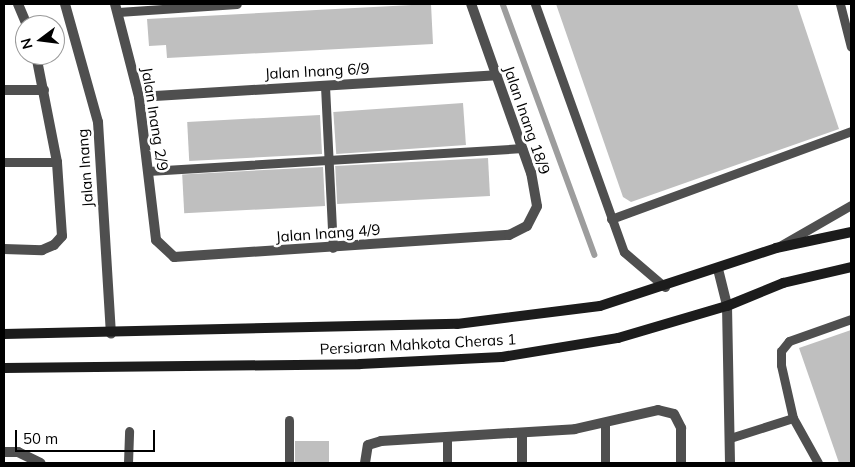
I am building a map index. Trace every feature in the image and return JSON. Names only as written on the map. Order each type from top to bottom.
[{"type":"main road","name":"Persiaran Mahkota Cheras 1","points":[[4,334],[110,334],[457,324],[600,306],[665,287],[776,248],[851,232]]},
{"type":"main road","name":"Persiaran Mahkota Cheras 1","points":[[4,368],[360,364],[502,357],[618,338],[727,306],[783,283],[851,266]]},
{"type":"street","name":"Jalan Inang","points":[[65,4],[98,122],[110,334]]},
{"type":"street","name":"Jalan Inang 18/9","points":[[471,4],[522,148],[537,206],[527,226],[509,235]]},
{"type":"street","name":"Jalan Inang 2/9","points":[[117,8],[139,97],[156,240]]},
{"type":"street","points":[[4,249],[42,250],[54,245],[62,236],[58,162],[38,65]]},
{"type":"street","name":"Jalan Inang 6/9","points":[[139,97],[496,75]]},
{"type":"street","points":[[4,90],[44,90]]},
{"type":"street","name":"Jalan Inang 4/9","points":[[156,240],[174,257],[509,235]]},
{"type":"street","points":[[718,269],[727,306],[730,463]]},
{"type":"street","points":[[365,463],[368,445],[381,440],[522,433],[605,425],[658,410],[674,414],[681,428],[680,463]]},
{"type":"street","points":[[522,433],[522,463]]},
{"type":"street","points":[[4,452],[40,462]]},
{"type":"lane","points":[[117,8],[237,4]]},
{"type":"lane","points":[[535,4],[624,252],[665,287]]},
{"type":"lane","points":[[840,4],[850,37],[851,47]]},
{"type":"lane","points":[[325,86],[333,248]]},
{"type":"lane","points":[[611,220],[851,131]]},
{"type":"lane","points":[[148,171],[329,162],[522,148]]},
{"type":"lane","points":[[4,162],[58,162]]},
{"type":"lane","points":[[776,248],[821,219],[851,205]]},
{"type":"lane","points":[[818,463],[793,418],[781,365],[781,351],[789,341],[851,319]]},
{"type":"lane","points":[[730,438],[793,418]]},
{"type":"lane","points":[[289,420],[289,463]]},
{"type":"lane","points":[[605,425],[605,463]]},
{"type":"lane","points":[[128,463],[129,432]]},
{"type":"lane","points":[[447,438],[447,463]]},
{"type":"building","points":[[431,4],[433,44],[167,58],[166,45],[149,46],[147,19]]},
{"type":"building","points":[[556,4],[797,4],[839,129],[631,202],[623,197]]},
{"type":"building","points":[[463,103],[466,145],[336,154],[333,112]]},
{"type":"building","points":[[320,115],[322,154],[189,161],[187,122]]},
{"type":"building","points":[[488,158],[490,196],[337,204],[335,166]]},
{"type":"building","points":[[323,167],[325,206],[184,213],[182,174]]},
{"type":"building","points":[[851,330],[851,463],[839,463],[799,348]]},
{"type":"building","points":[[295,441],[329,441],[329,463],[295,463]]},
{"type":"waterway","points":[[503,4],[595,255]]}]
